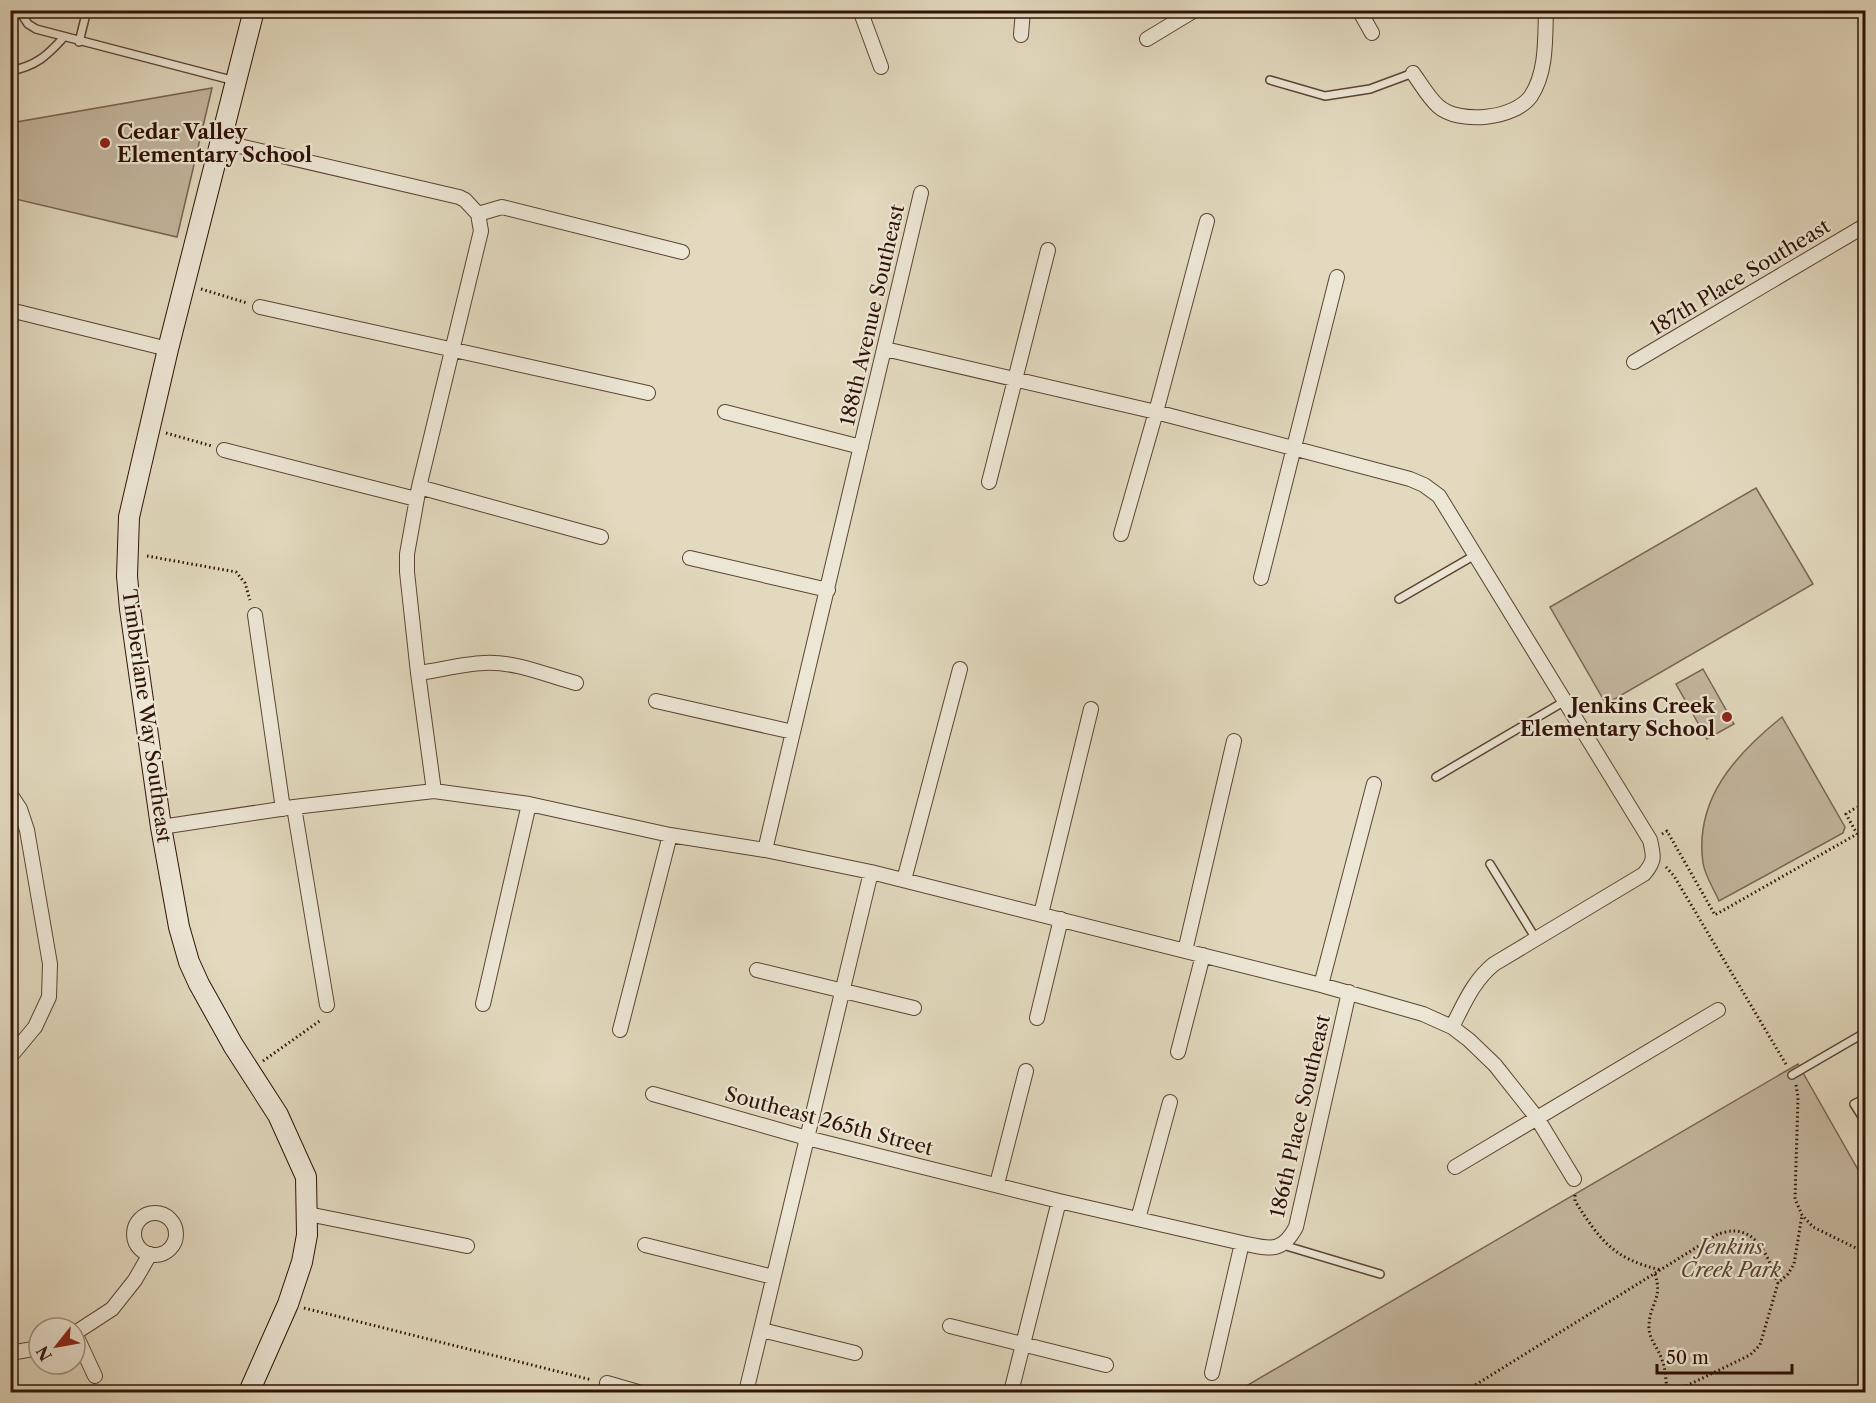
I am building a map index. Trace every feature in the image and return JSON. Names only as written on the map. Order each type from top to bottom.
[{"type":"street","name":"Timberlane Way Southeast","points":[[249,1392],[288,1304],[302,1262],[308,1214],[306,1177],[278,1114],[210,1004],[189,962],[179,927],[162,826],[127,576],[129,517],[168,350],[254,10]]},
{"type":"street","points":[[860,10],[881,68]]},
{"type":"street","points":[[1021,35],[1023,10]]},
{"type":"street","points":[[1147,39],[1195,10]]},
{"type":"street","points":[[1359,10],[1372,33]]},
{"type":"street","points":[[1413,73],[1440,108],[1463,116],[1500,114],[1520,108],[1531,96],[1538,82],[1544,52],[1546,10]]},
{"type":"street","points":[[222,142],[459,197],[478,214],[481,231],[417,493],[409,536],[407,563],[418,673],[434,791]]},
{"type":"street","name":"188th Avenue Southeast","points":[[765,850],[921,193]]},
{"type":"street","points":[[478,214],[502,207],[682,252]]},
{"type":"street","points":[[1121,534],[1207,221]]},
{"type":"street","name":"187th Place Southeast","points":[[1634,362],[1866,225]]},
{"type":"street","points":[[989,482],[1048,250]]},
{"type":"street","points":[[1261,578],[1337,277]]},
{"type":"street","points":[[260,307],[648,393]]},
{"type":"street","points":[[10,310],[168,350]]},
{"type":"street","points":[[885,349],[1156,412],[1410,480],[1424,485],[1439,496],[1650,840],[1654,855],[1652,864],[1644,874],[1494,964],[1482,974],[1472,988],[1452,1027]]},
{"type":"street","name":"188th Avenue Southeast","points":[[725,412],[861,447]]},
{"type":"street","points":[[224,450],[601,537]]},
{"type":"street","points":[[690,558],[828,590]]},
{"type":"street","points":[[255,615],[327,1005]]},
{"type":"street","points":[[418,673],[495,663],[511,665],[576,683]]},
{"type":"street","points":[[904,880],[960,669]]},
{"type":"street","points":[[656,701],[793,732]]},
{"type":"street","points":[[1041,915],[1091,709]]},
{"type":"street","points":[[1185,951],[1234,741]]},
{"type":"street","points":[[1321,985],[1374,784]]},
{"type":"street","points":[[162,826],[434,791],[529,804],[670,835],[765,850],[871,872],[1061,919],[1349,992],[1423,1014],[1452,1027],[1495,1065],[1536,1118],[1574,1179]]},
{"type":"street","points":[[10,794],[20,809],[29,841],[50,964],[49,997],[35,1027],[10,1057]]},
{"type":"street","points":[[483,1004],[529,804]]},
{"type":"street","points":[[620,1030],[670,835]]},
{"type":"street","points":[[746,1392],[871,872]]},
{"type":"street","points":[[1037,1018],[1061,919]]},
{"type":"street","points":[[1178,1052],[1203,955]]},
{"type":"street","points":[[757,970],[914,1008]]},
{"type":"street","name":"186th Place Southeast","points":[[1283,1245],[1296,1227],[1349,992]]},
{"type":"street","points":[[1455,1167],[1718,1010]]},
{"type":"street","points":[[997,1184],[1026,1071]]},
{"type":"street","name":"Southeast 265th Street","points":[[652,1094],[807,1138],[1059,1201],[1271,1249],[1283,1245]]},
{"type":"street","points":[[1138,1219],[1170,1102]]},
{"type":"street","points":[[1011,1392],[1059,1201]]},
{"type":"street","points":[[308,1214],[467,1246]]},
{"type":"street","points":[[1212,1373],[1242,1243]]},
{"type":"street","points":[[645,1245],[774,1277]]},
{"type":"street","points":[[87,1325],[112,1309],[135,1280],[150,1254]]},
{"type":"street","points":[[950,1326],[1106,1365]]},
{"type":"street","points":[[762,1330],[855,1353]]},
{"type":"street","points":[[10,1353],[27,1350]]},
{"type":"street","points":[[87,1359],[95,1376]]},
{"type":"street","points":[[607,1383],[638,1392]]},
{"type":"lane","points":[[18,10],[28,24],[36,29],[236,81]]},
{"type":"lane","points":[[79,42],[87,10]]},
{"type":"lane","points":[[10,71],[25,69],[46,57],[64,38]]},
{"type":"lane","points":[[1270,80],[1325,96],[1370,89],[1413,73]]},
{"type":"lane","points":[[1399,599],[1475,555]]},
{"type":"lane","points":[[1436,777],[1564,701]]},
{"type":"lane","points":[[1490,864],[1536,939]]},
{"type":"lane","points":[[1792,1075],[1866,1032]]},
{"type":"lane","points":[[1866,1098],[1854,1104],[1866,1123]]},
{"type":"lane","points":[[1283,1245],[1380,1274]]},
{"type":"path","points":[[185,284],[260,307]]},
{"type":"path","points":[[150,428],[224,450]]},
{"type":"path","points":[[128,553],[236,572],[245,583],[255,615]]},
{"type":"path","points":[[1650,840],[1667,831],[1714,915],[1857,834],[1846,814],[1857,807]]},
{"type":"path","points":[[1652,864],[1667,867],[1674,876],[1792,1075],[1798,1097],[1795,1199],[1802,1215],[1813,1227],[1866,1253]]},
{"type":"path","points":[[249,1070],[320,1022],[327,1005]]},
{"type":"path","points":[[1574,1179],[1575,1201],[1596,1234],[1624,1257],[1661,1270]]},
{"type":"path","points":[[1674,1392],[1750,1355],[1760,1345],[1778,1283],[1788,1274],[1794,1264],[1802,1215]]},
{"type":"path","points":[[1464,1392],[1718,1234],[1734,1231],[1750,1236],[1758,1243],[1778,1283]]},
{"type":"path","points":[[1655,1274],[1658,1294],[1649,1327],[1653,1343],[1662,1359],[1667,1392]]},
{"type":"path","points":[[288,1304],[607,1383]]},
{"type":"green space","points":[[212,88],[177,237],[11,198],[11,123]]},
{"type":"green space","points":[[1756,488],[1813,584],[1606,704],[1550,607]]},
{"type":"green space","points":[[1703,669],[1734,724],[1707,739],[1676,684]]},
{"type":"green space","points":[[1782,717],[1845,827],[1843,833],[1719,901],[1703,863],[1702,840],[1705,818],[1712,798],[1734,763],[1749,746]]},
{"type":"green space","name":"Jenkins Creek Park","points":[[1798,1064],[1865,1182],[1865,1392],[1236,1392]]},
{"type":"place","name":"Cedar Valley Elementary School","points":[[105,143]]},
{"type":"place","name":"Jenkins Creek Elementary School","points":[[1727,717]]}]
